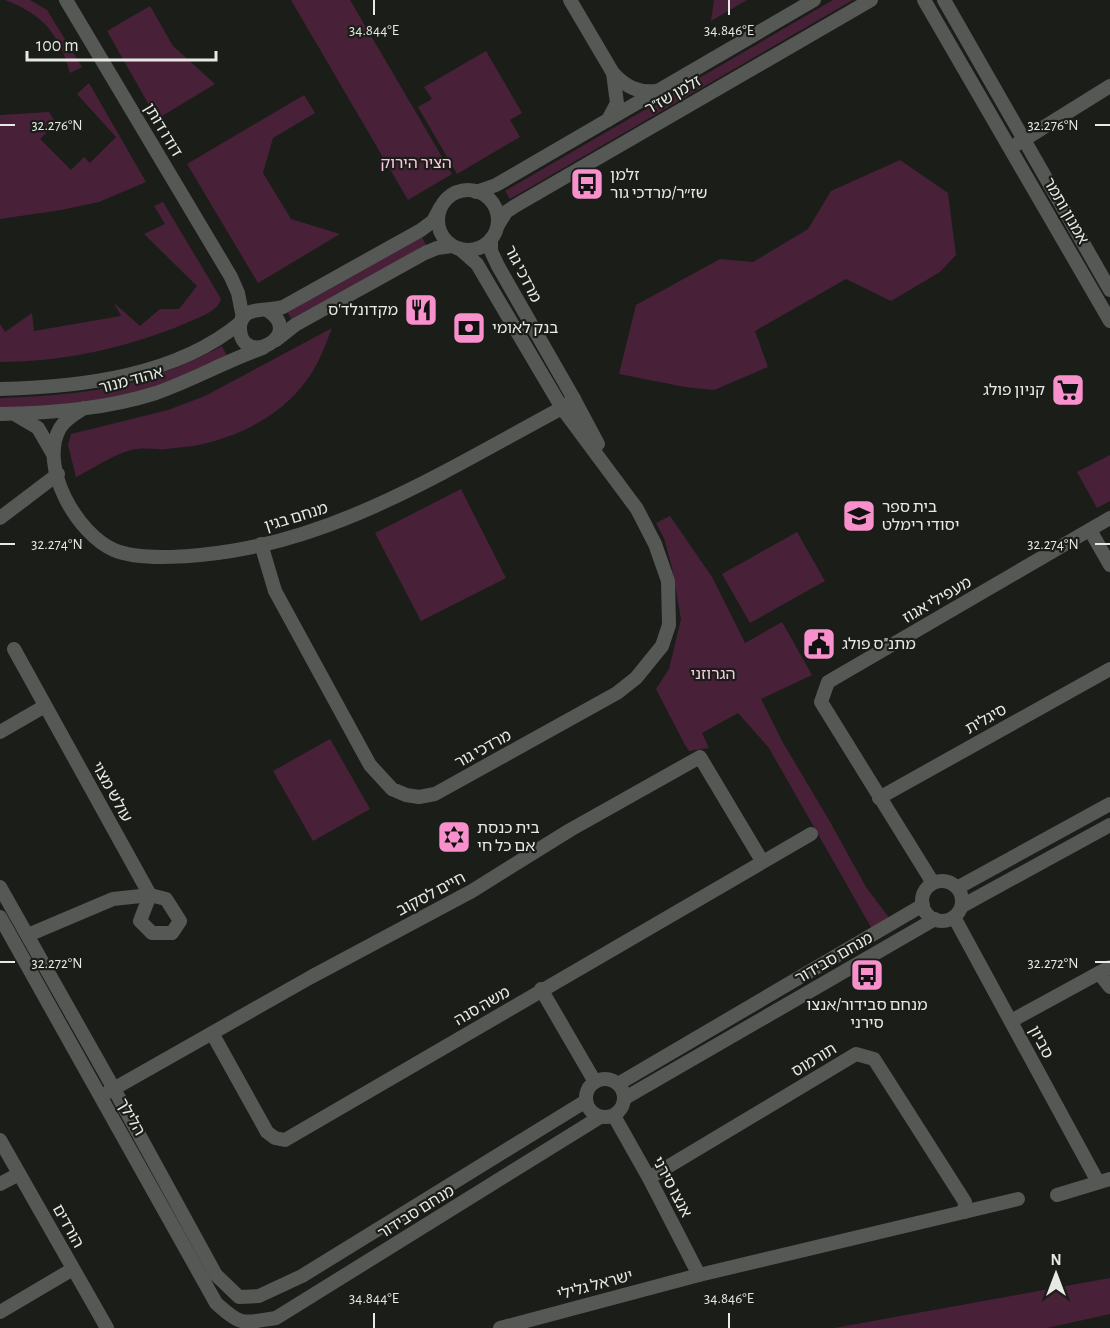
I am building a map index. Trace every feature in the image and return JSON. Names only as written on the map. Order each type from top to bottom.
[{"type":"street","name":"דודו דותן","points":[[66,0],[231,277],[238,293],[242,320]]},
{"type":"street","points":[[570,0],[613,73],[623,84],[640,91],[659,90]]},
{"type":"street","name":"זלמן שז\"ר","points":[[476,192],[496,185],[814,0]]},
{"type":"street","name":"זלמן שז\"ר","points":[[498,225],[506,212],[515,206],[871,0]]},
{"type":"street","name":"אמנון ותמר","points":[[945,2],[1110,290]]},
{"type":"street","name":"אמנון ותמר","points":[[925,3],[1110,321]]},
{"type":"street","points":[[608,120],[617,103],[613,73]]},
{"type":"street","points":[[1010,148],[1110,86]]},
{"type":"street","points":[[466,190],[486,196],[497,213],[498,225],[491,239],[479,248],[429,251],[295,325],[269,345],[256,347],[245,341],[241,333],[242,320],[250,311],[283,307],[421,230],[433,222],[440,208],[455,193],[466,190]]},
{"type":"street","points":[[440,208],[438,228],[444,239],[457,248]]},
{"type":"street","name":"מרדכי גור","points":[[491,239],[492,251],[498,266],[574,399],[617,481]]},
{"type":"street","name":"מרדכי גור","points":[[261,544],[275,591],[370,765],[392,789],[406,795],[419,797],[435,794],[617,693],[636,678],[662,646],[669,624],[668,581],[655,544],[638,509],[562,408],[477,264],[457,248]]},
{"type":"street","name":"דודו דותן","points":[[231,277],[246,296],[264,309]]},
{"type":"street","points":[[264,309],[278,320],[280,328],[269,345]]},
{"type":"street","name":"אהוד מנור","points":[[0,389],[66,386],[101,381],[147,370],[219,339],[242,320]]},
{"type":"street","name":"אהוד מנור","points":[[7,414],[84,408],[128,401],[154,393],[269,345]]},
{"type":"street","name":"מנחם בגין","points":[[84,408],[65,421],[55,440],[54,456],[64,499],[76,517],[93,536],[114,550],[140,555],[185,556],[232,551],[261,544],[315,529],[384,503],[562,408],[574,399]]},
{"type":"street","name":"מנחם בגין","points":[[7,414],[38,428],[54,456]]},
{"type":"street","points":[[0,518],[58,474]]},
{"type":"street","name":"מעפילי אגוז","points":[[933,883],[820,702],[828,682],[1110,518]]},
{"type":"street","points":[[1090,530],[1110,565]]},
{"type":"street","name":"עולש מצוי","points":[[14,649],[150,895],[113,899],[28,935]]},
{"type":"street","name":"סיגלית","points":[[879,798],[1110,669]]},
{"type":"street","points":[[0,732],[45,705]]},
{"type":"street","name":"חיים לסקוב","points":[[100,1097],[311,977],[472,891],[570,830],[700,757],[762,861]]},
{"type":"street","points":[[957,888],[1110,804]]},
{"type":"street","points":[[958,911],[962,900],[957,888],[946,882],[933,883],[924,892],[923,905],[929,916],[941,921],[1110,825]]},
{"type":"street","name":"משה סנה","points":[[212,1034],[267,1132],[275,1138],[285,1140],[811,834]]},
{"type":"street","name":"הלילך","points":[[0,887],[216,1275],[239,1297]]},
{"type":"street","name":"מנחם סבידור","points":[[618,1084],[923,905]]},
{"type":"street","name":"סביון","points":[[958,911],[1011,1021],[1104,1181]]},
{"type":"street","name":"הלילך","points":[[0,917],[216,1303],[232,1317],[245,1323]]},
{"type":"street","name":"מנחם סבידור","points":[[625,1098],[935,919]]},
{"type":"street","points":[[1011,1021],[1105,970],[1110,987]]},
{"type":"street","points":[[541,990],[595,1082]]},
{"type":"street","name":"תורמוס","points":[[649,1178],[856,1054],[874,1059],[965,1202],[964,1212]]},
{"type":"street","points":[[609,1079],[618,1084],[625,1098],[622,1108],[607,1117],[590,1112],[586,1101],[587,1090],[595,1082],[609,1079]]},
{"type":"street","name":"מנחם סבידור","points":[[239,1297],[259,1296],[302,1276],[586,1101]]},
{"type":"street","name":"מנחם סבידור","points":[[245,1323],[276,1318],[607,1117]]},
{"type":"street","name":"אנצו סירני","points":[[607,1117],[649,1178],[699,1275]]},
{"type":"street","name":"הורדים","points":[[0,1140],[106,1328]]},
{"type":"street","points":[[0,1184],[19,1174]]},
{"type":"street","points":[[1057,1195],[1104,1181]]},
{"type":"street","name":"ישראל גלילי","points":[[500,1328],[699,1275],[1018,1199]]},
{"type":"street","points":[[0,1312],[73,1269]]},
{"type":"green space","points":[[5,0],[30,0],[47,10],[82,67],[70,73],[61,47],[40,19]]},
{"type":"green space","name":"הציר הירוק","points":[[291,0],[350,0],[452,174],[408,200]]},
{"type":"green space","points":[[714,0],[747,0],[711,21]]},
{"type":"green space","points":[[833,0],[853,0],[510,199],[505,191]]},
{"type":"green space","points":[[150,6],[173,46],[215,84],[157,119],[107,31]]},
{"type":"green space","points":[[486,51],[522,113],[510,120],[520,137],[457,174],[418,107],[432,99],[424,87]]},
{"type":"green space","points":[[89,83],[146,182],[99,202],[0,219],[0,115],[49,112],[56,123],[40,139],[71,170],[84,157],[90,163],[116,137],[77,94]]},
{"type":"green space","points":[[304,95],[315,113],[273,138],[263,173],[291,219],[340,234],[258,283],[187,164]]},
{"type":"green space","points":[[900,160],[948,193],[956,255],[940,272],[891,301],[846,279],[755,331],[768,367],[714,390],[685,387],[619,374],[636,305],[720,259],[753,262],[808,229],[831,191]]},
{"type":"green space","points":[[163,202],[221,299],[215,308],[162,333],[117,347],[71,356],[0,362],[0,324],[5,332],[32,313],[34,331],[121,316],[114,303],[140,326],[160,309],[179,309],[197,286],[144,234],[165,224],[154,206]]},
{"type":"green space","points":[[422,237],[426,245],[292,320],[287,312]]},
{"type":"green space","points":[[332,328],[318,362],[306,381],[283,405],[256,424],[225,438],[193,446],[130,450],[76,477],[68,445],[71,434],[168,410],[205,396]]},
{"type":"green space","points":[[222,346],[227,356],[203,368],[141,391],[80,403],[0,409],[0,398],[57,395],[113,387],[169,370]]},
{"type":"green space","points":[[1110,455],[1110,501],[1097,508],[1077,472]]},
{"type":"green space","points":[[461,489],[506,578],[421,621],[375,533]]},
{"type":"green space","name":"הגרוזני","points":[[670,516],[712,577],[745,643],[782,622],[812,675],[761,699],[782,741],[866,887],[893,923],[872,929],[769,748],[738,713],[702,733],[709,748],[689,751],[685,745],[656,689],[669,669],[681,619],[672,568],[664,538],[656,523]]},
{"type":"green space","points":[[797,532],[825,581],[750,623],[722,574]]},
{"type":"green space","points":[[330,739],[370,809],[313,841],[273,771]]},
{"type":"green space","points":[[1110,1278],[1110,1314],[1047,1328],[834,1328]]},
{"type":"place","name":"זלמן שז״ר/מרדכי גור","points":[[587,184]]},
{"type":"place","name":"מקדונלד'ס","points":[[421,310]]},
{"type":"place","name":"בנק לאומי","points":[[469,328]]},
{"type":"place","name":"קניון פולג","points":[[1068,390]]},
{"type":"place","name":"בית ספר יסודי רימלט","points":[[859,516]]},
{"type":"place","name":"מתנ\"ס פולג","points":[[819,644]]},
{"type":"place","name":"בית כנסת אם כל חי","points":[[454,837]]},
{"type":"place","name":"מנחם סבידור/אנצו סירני","points":[[867,975]]}]
